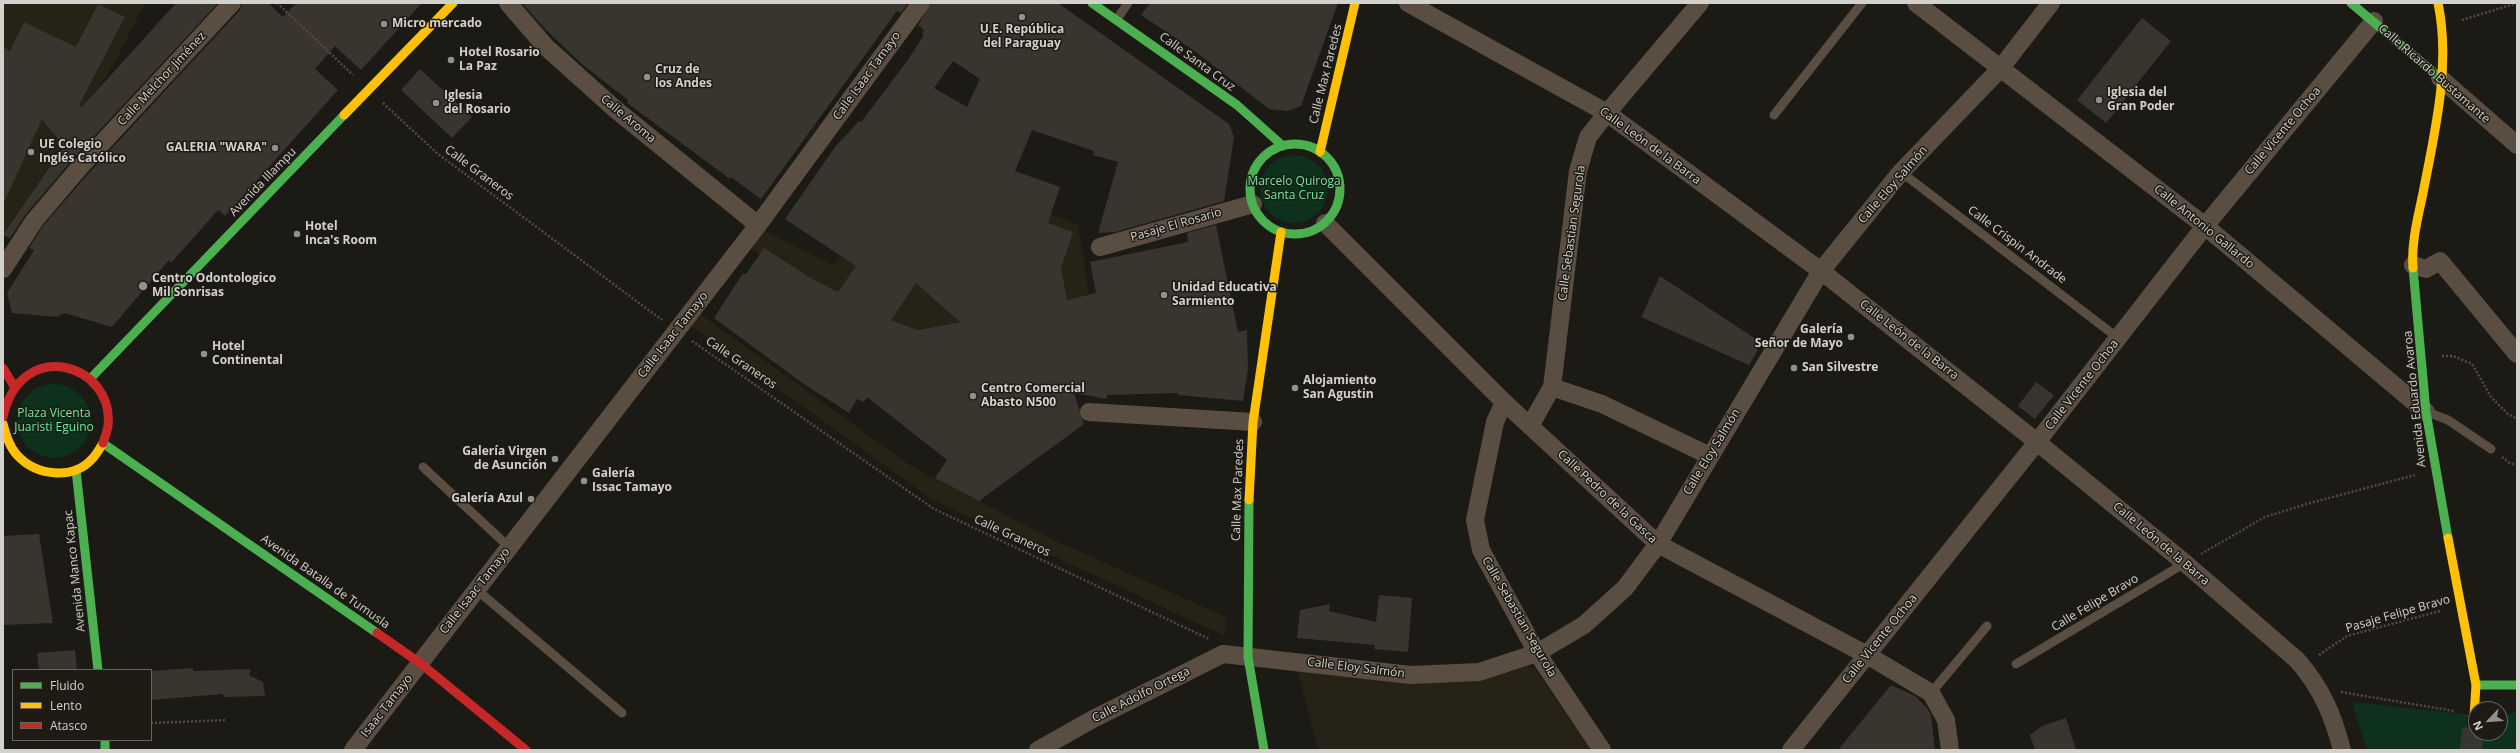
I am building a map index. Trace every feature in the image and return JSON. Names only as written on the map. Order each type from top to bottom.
[{"type":"main road","name":"Avenida Illampu","points":[[90,378],[453,3]]},
{"type":"main road","name":"Calle Santa Cruz","points":[[1092,3],[1255,119],[1282,146]]},
{"type":"main road","name":"Calle Max Paredes","points":[[1320,152],[1355,3]]},
{"type":"main road","name":"Calle Ricardo Bustamante","points":[[2351,3],[2440,78]]},
{"type":"main road","name":"Avenida Eduardo Avaroa","points":[[2438,3],[2443,26],[2444,58],[2430,156],[2414,241],[2413,265],[2426,412],[2435,470],[2462,605],[2476,685],[2475,701]]},
{"type":"main road","points":[[1295,144],[1320,152],[1335,169],[1340,192],[1338,204],[1325,223],[1312,231],[1296,234],[1281,232],[1269,226],[1259,216],[1253,204],[1250,186],[1255,169],[1266,154],[1282,146],[1295,144]]},
{"type":"main road","name":"Calle Max Paredes","points":[[1264,750],[1248,657],[1247,539],[1253,422],[1281,232]]},
{"type":"main road","points":[[3,417],[8,396],[14,386],[27,374],[42,368],[59,366],[90,378],[102,392],[108,409],[109,427],[104,444],[97,455],[76,470],[60,473],[42,472],[27,465],[14,453],[3,424]]},
{"type":"main road","points":[[3,368],[14,386]]},
{"type":"main road","name":"Avenida Batalla de Tumusla","points":[[104,444],[420,663],[526,750]]},
{"type":"main road","name":"Avenida Manco Kapac","points":[[76,470],[98,669]]},
{"type":"main road","points":[[2476,685],[2517,685]]},
{"type":"street","name":"Calle Melchor Jiménez","points":[[3,268],[34,221],[80,167],[232,3]]},
{"type":"street","name":"Calle Aroma","points":[[508,3],[546,47],[615,109],[758,224]]},
{"type":"street","name":"Calle Isaac Tamayo","points":[[420,663],[677,331],[921,3]]},
{"type":"street","name":"Calle León de la Barra","points":[[1408,3],[1606,113],[1821,271],[2037,442],[2185,563],[2309,673],[2331,711],[2342,750]]},
{"type":"street","name":"Calle Sebastian Segurola","points":[[1530,426],[1552,387],[1578,171],[1588,137],[1606,113],[1700,3]]},
{"type":"street","name":"Calle Antonio Gallardo","points":[[1916,3],[2205,226],[2426,412]]},
{"type":"street","name":"Calle Eloy Salmón","points":[[1248,657],[1411,675],[1478,672],[1537,653],[1584,625],[1619,594],[1658,544],[1821,271],[1902,172],[2000,69],[2051,3]]},
{"type":"street","name":"Calle Vicente Ochoa","points":[[1791,750],[2037,442],[2205,226],[2374,22]]},
{"type":"street","name":"Calle Ricardo Bustamante","points":[[2440,78],[2517,145]]},
{"type":"street","name":"Pasaje El Rosario","points":[[1100,247],[1253,204]]},
{"type":"street","name":"Calle Pedro de la Gasca","points":[[1325,223],[1504,402],[1658,544],[1868,655],[1931,693],[1946,720],[1950,750]]},
{"type":"street","points":[[2413,265],[2426,269],[2440,261],[2517,354]]},
{"type":"street","points":[[1552,387],[1602,404],[1710,456]]},
{"type":"street","name":"Calle Sebastian Segurola","points":[[1504,402],[1495,422],[1475,520],[1480,550],[1537,653],[1602,750]]},
{"type":"street","points":[[1089,412],[1253,422]]},
{"type":"street","name":"Calle Adolfo Ortega","points":[[1038,750],[1093,719],[1223,654],[1248,657]]},
{"type":"street","name":"Isaac Tamayo","points":[[353,750],[420,663]]},
{"type":"lane","points":[[1116,20],[1128,3]]},
{"type":"lane","points":[[1774,115],[1862,3]]},
{"type":"lane","name":"Calle Crispin Andrade","points":[[1902,172],[2118,338]]},
{"type":"lane","name":"Calle Antonio Gallardo","points":[[2426,412],[2448,420],[2491,449]]},
{"type":"lane","points":[[423,467],[509,547]]},
{"type":"lane","name":"Calle Felipe Bravo","points":[[2016,664],[2185,563]]},
{"type":"lane","points":[[477,590],[622,713]]},
{"type":"lane","points":[[1931,693],[1987,626]]},
{"type":"path","name":"Calle Graneros","points":[[277,3],[368,90],[438,154],[677,331],[812,422],[934,509],[1215,642]]},
{"type":"path","points":[[2443,26],[2517,3]]},
{"type":"path","points":[[2438,356],[2453,356],[2472,364],[2491,397],[2508,414],[2517,419]]},
{"type":"path","points":[[2185,563],[2265,517],[2310,502],[2435,470]]},
{"type":"path","name":"Pasaje Felipe Bravo","points":[[2323,661],[2319,655],[2347,636],[2462,605]]},
{"type":"path","points":[[2337,685],[2341,692],[2468,714]]},
{"type":"path","points":[[152,723],[228,720]]},
{"type":"shaded area","name":"UE Colegio Inglés Católico","points":[[3,3],[145,3],[114,64],[3,239]]},
{"type":"shaded area","points":[[996,195],[1078,224],[1089,295],[918,330],[826,295],[749,248],[765,231],[833,265],[864,223]]},
{"type":"shaded area","points":[[700,314],[911,466],[1056,541],[1226,617],[1225,636],[933,500],[688,324]]},
{"type":"shaded area","points":[[1294,657],[1365,671],[1512,662],[1534,668],[1592,750],[1318,750]]},
{"type":"green space","name":"Marcelo Quiroga Santa Cruz","points":[[1294,155],[1307,158],[1318,165],[1325,176],[1328,189],[1325,202],[1318,213],[1307,220],[1294,223],[1281,220],[1270,213],[1263,202],[1260,189],[1263,176],[1270,165],[1281,158]]},
{"type":"green space","name":"Plaza Vicenta Juaristi Eguino","points":[[54,384],[75,390],[85,400],[91,421],[85,442],[75,452],[54,458],[33,452],[23,442],[17,421],[23,400],[33,390]]},
{"type":"green space","points":[[2352,702],[2466,714],[2468,741],[2508,741],[2508,715],[2517,712],[2517,750],[2367,750]]},
{"type":"building","name":"UE Colegio Inglés Católico","points":[[176,3],[218,3],[72,160],[26,214],[10,238],[3,235],[64,146],[42,119],[3,205],[3,47],[10,51],[24,22],[76,47],[98,4],[125,17],[79,105],[82,107]]},
{"type":"building","points":[[242,3],[268,3],[283,17],[296,3],[422,3],[361,70],[335,46],[315,69],[338,90],[225,216],[218,210],[171,263],[169,260],[112,327],[64,313],[57,317],[12,313],[7,293],[34,250],[29,248],[42,227],[88,174],[240,10]]},
{"type":"building","points":[[522,3],[908,3],[901,13],[897,11],[761,199],[731,177],[730,179],[627,103],[628,100],[583,65],[546,30]]},
{"type":"building","points":[[931,3],[1058,3],[1229,124],[1234,137],[1224,201],[1115,232],[1098,233],[1118,162],[1093,155],[1094,151],[1032,130],[1015,171],[1060,187],[1048,223],[1073,232],[1061,268],[1067,300],[1096,293],[1090,262],[1188,242],[1187,233],[1216,225],[1238,332],[1247,330],[1248,369],[1243,401],[1178,395],[1178,393],[1107,395],[1107,399],[1074,393],[1084,424],[979,501],[935,478],[947,460],[867,397],[864,402],[857,399],[849,413],[801,382],[714,318],[743,273],[746,274],[764,248],[809,277],[838,292],[856,266],[785,219],[835,147],[859,121],[861,122],[907,61],[924,35],[922,34],[924,30],[918,25]],"holes":[[[953,61],[980,79],[967,107],[934,88]],[[916,283],[960,322],[918,330],[891,320]]]},
{"type":"building","points":[[1150,3],[1338,3],[1301,106],[1288,111],[1269,109],[1196,52],[1141,15]]},
{"type":"building","points":[[2142,18],[2171,41],[2106,123],[2077,100]]},
{"type":"building","name":"Iglesia del Rosario","points":[[420,69],[472,117],[452,138],[401,90]]},
{"type":"building","points":[[1660,276],[1762,343],[1749,365],[1641,317]]},
{"type":"building","points":[[2036,382],[2054,395],[2035,419],[2018,406]]},
{"type":"building","points":[[39,534],[53,623],[3,625],[3,536]]},
{"type":"building","points":[[1379,595],[1412,598],[1408,652],[1374,649],[1375,645],[1297,638],[1300,610],[1330,604],[1329,611],[1376,622]]},
{"type":"building","points":[[75,650],[77,669],[39,669],[37,653]]},
{"type":"building","points":[[193,668],[193,671],[251,669],[249,675],[263,682],[265,696],[223,697],[223,694],[152,700],[152,671]]},
{"type":"building","points":[[1891,685],[1915,696],[1927,708],[1931,715],[1935,750],[1838,750]]},
{"type":"building","points":[[2066,718],[2076,750],[2035,750],[2030,735],[2042,726]]},
{"type":"tunnel","points":[[2471,750],[2472,741]]},
{"type":"traffic: fast","points":[[1092,3],[1237,105],[1283,146]]},
{"type":"traffic: fast","points":[[2351,3],[2440,78]]},
{"type":"traffic: fast","points":[[90,379],[344,115]]},
{"type":"traffic: fast","points":[[1295,144],[1312,148],[1327,157],[1336,172],[1340,189],[1336,206],[1327,221],[1312,230],[1295,234],[1278,230],[1263,221],[1254,206],[1250,189],[1254,172],[1263,157],[1278,148],[1295,144]]},
{"type":"traffic: fast","points":[[2413,268],[2426,412],[2448,538]]},
{"type":"traffic: fast","points":[[104,444],[377,633]]},
{"type":"traffic: fast","points":[[76,470],[98,669]]},
{"type":"traffic: fast","points":[[1249,500],[1248,657],[1264,750]]},
{"type":"traffic: fast","points":[[2476,685],[2517,685]]},
{"type":"traffic: fast","points":[[105,741],[105,750]]},
{"type":"traffic: slow","points":[[344,115],[453,3]]},
{"type":"traffic: slow","points":[[1320,152],[1355,3]]},
{"type":"traffic: slow","points":[[2413,268],[2415,230],[2440,98],[2443,50],[2442,26],[2438,3]]},
{"type":"traffic: slow","points":[[1249,500],[1253,422],[1281,232]]},
{"type":"traffic: slow","points":[[3,424],[10,444],[17,455],[34,467],[54,473],[75,470],[84,466],[97,453],[103,443]]},
{"type":"traffic: slow","points":[[2448,538],[2476,685],[2475,701]]},
{"type":"traffic: jam","points":[[3,417],[13,391],[28,375],[46,367],[65,368],[83,374],[97,387],[106,404],[108,426],[103,443]]},
{"type":"traffic: jam","points":[[3,368],[14,386]]},
{"type":"traffic: jam","points":[[377,633],[420,663],[526,750]]},
{"type":"place","name":"U.E. República del Paraguay","points":[[1022,17]]},
{"type":"place","name":"Micro mercado","points":[[384,24]]},
{"type":"place","name":"Hotel Rosario La Paz","points":[[451,60]]},
{"type":"place","name":"Cruz de los Andes","points":[[647,77]]},
{"type":"place","name":"Iglesia del Gran Poder","points":[[2099,100]]},
{"type":"place","name":"Iglesia del Rosario","points":[[436,103]]},
{"type":"place","name":"GALERIA \"WARA\"","points":[[275,148]]},
{"type":"place","name":"UE Colegio Inglés Católico","points":[[31,152]]},
{"type":"place","name":"Hotel Inca's Room","points":[[297,234]]},
{"type":"place","name":"Centro Odontologico Mil Sonrisas","points":[[143,286]]},
{"type":"place","name":"Unidad Educativa Sarmiento","points":[[1164,295]]},
{"type":"place","name":"Galería Señor de Mayo","points":[[1851,337]]},
{"type":"place","name":"Hotel Continental","points":[[204,354]]},
{"type":"place","name":"San Silvestre","points":[[1794,368]]},
{"type":"place","name":"Alojamiento San Agustin","points":[[1295,388]]},
{"type":"place","name":"Centro Comercial Abasto N500","points":[[973,396]]},
{"type":"place","name":"Galería Virgen de Asunción","points":[[555,459]]},
{"type":"place","name":"Galería Issac Tamayo","points":[[584,481]]},
{"type":"place","name":"Galería Azul","points":[[531,499]]}]
